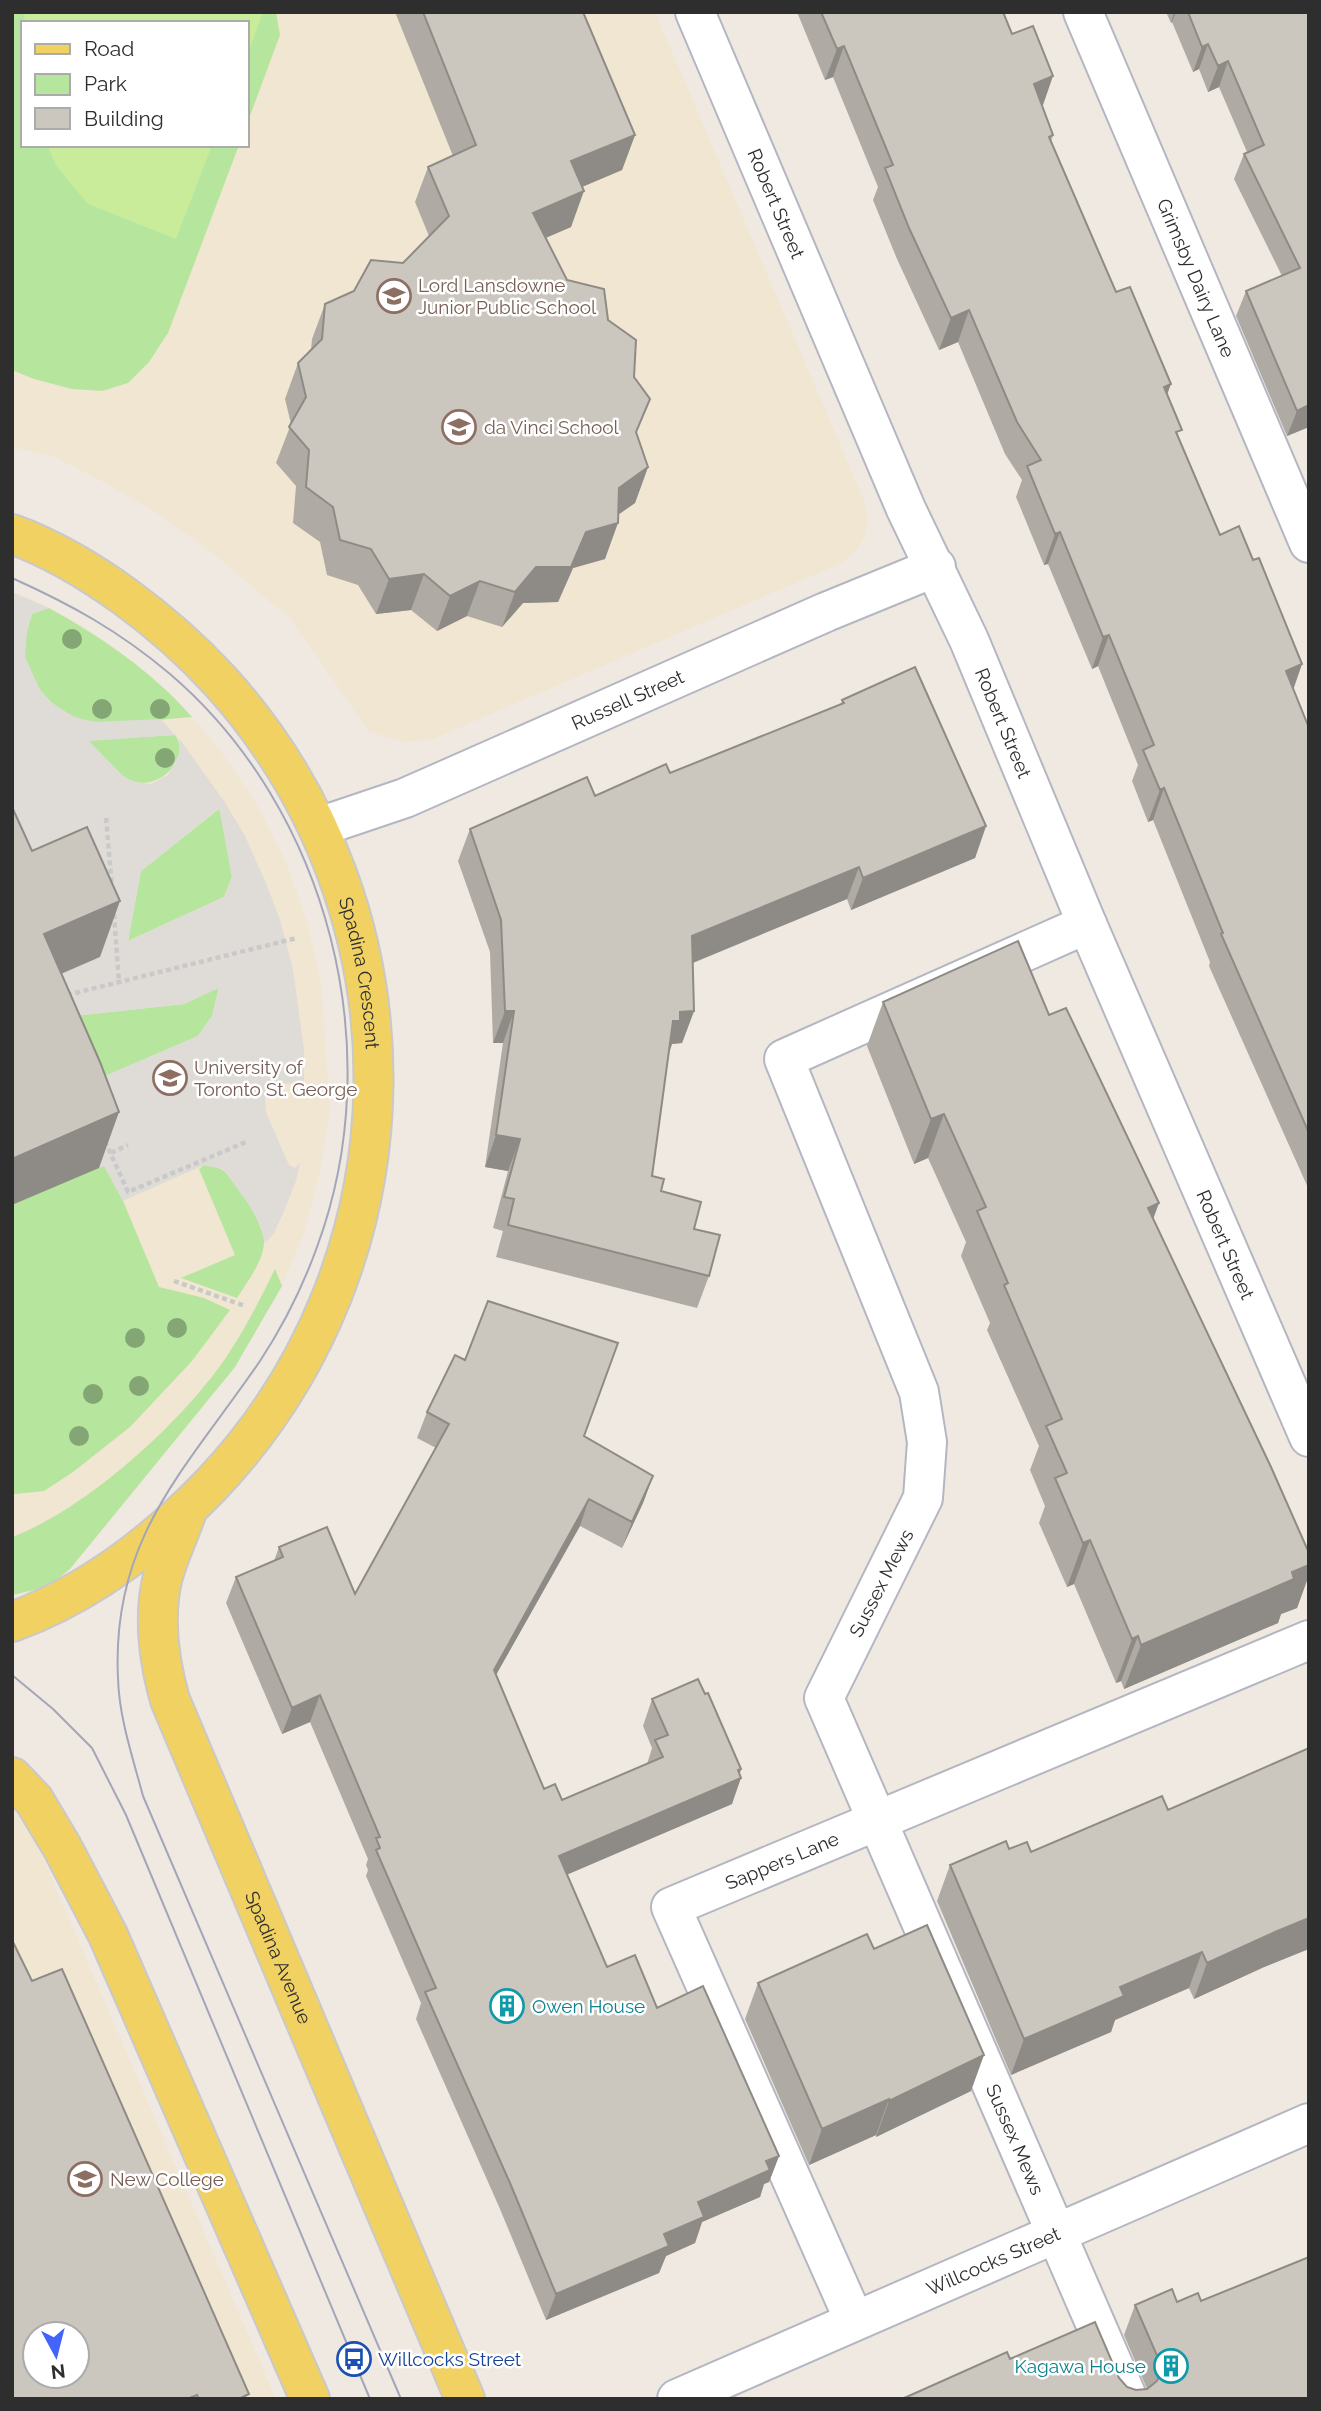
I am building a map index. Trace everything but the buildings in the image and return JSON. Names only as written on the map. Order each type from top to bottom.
[{"type":"main road","name":"Spadina Crescent","points":[[12,534],[81,569],[141,608],[195,654],[242,706],[284,764],[318,827],[344,889],[362,954],[372,1020],[375,1088],[370,1154],[357,1221],[337,1285],[310,1347],[283,1393],[236,1459],[189,1508],[135,1555],[85,1588],[12,1622]]},
{"type":"main road","name":"Spadina Avenue","points":[[189,1508],[163,1577],[160,1598],[158,1619],[161,1666],[170,1700],[465,2399]]},
{"type":"main road","points":[[12,1777],[34,1800],[108,1935],[310,2399]]},
{"type":"street","name":"Robert Street","points":[[695,12],[906,509],[936,567],[974,653],[1087,924],[1309,1437]]},
{"type":"street","name":"Grimsby Dairy Lane","points":[[1083,12],[1309,543]]},
{"type":"street","name":"Russell Street","points":[[318,827],[416,793],[826,612],[936,567]]},
{"type":"street","name":"Sussex Mews","points":[[1087,924],[784,1059],[919,1392],[927,1442],[923,1498],[824,1698],[1128,2399]]},
{"type":"street","name":"Sappers Lane","points":[[854,2320],[671,1907],[1309,1640]]},
{"type":"street","name":"Willcocks Street","points":[[677,2399],[1309,2123]]},
{"type":"path","points":[[106,818],[119,983]]},
{"type":"path","points":[[56,998],[297,938]]},
{"type":"path","points":[[102,1133],[128,1192],[246,1142]]},
{"type":"path","points":[[111,1153],[128,1145]]},
{"type":"path","points":[[173,1281],[245,1306]]},
{"type":"shaded area","name":"Lord Lansdowne Junior Public School","points":[[12,12],[655,12],[865,503],[868,520],[865,536],[854,553],[837,565],[433,739],[404,742],[369,732],[291,619],[210,551],[155,512],[55,457],[12,447]]},
{"type":"shaded area","name":"University of Toronto St. George","points":[[12,592],[26,596],[82,626],[134,662],[192,717],[222,753],[257,805],[286,862],[307,921],[321,983],[330,1109],[319,1174],[304,1233],[282,1286],[235,1367],[70,1569],[59,1579],[33,1592],[16,1595],[12,1595]]},
{"type":"shaded area","points":[[12,592],[49,608],[32,614],[27,631],[25,657],[40,690],[52,703],[74,717],[95,722],[161,719],[175,735],[89,741],[123,776],[133,782],[151,784],[168,775],[180,752],[179,738],[224,801],[245,836],[266,883],[280,920],[293,969],[304,1050],[304,1092],[297,1083],[277,1084],[269,1089],[265,1098],[266,1112],[289,1165],[295,1168],[300,1163],[285,1209],[274,1233],[265,1243],[261,1226],[250,1206],[223,1169],[204,1165],[123,1201],[104,1166],[99,1168],[68,1092],[198,1036],[212,1016],[219,988],[184,1004],[37,1020],[24,990],[99,957],[12,906]],"holes":[[[219,808],[232,877],[224,897],[128,941],[141,871]]]},
{"type":"shaded area","name":"New College","points":[[12,1806],[37,1845],[276,2399],[12,2399]]},
{"type":"green space","points":[[12,12],[276,12],[280,35],[248,121],[248,21],[21,21],[21,147],[238,147],[168,333],[149,362],[128,383],[102,391],[72,389],[12,370]]},
{"type":"green space","points":[[25,12],[263,12],[248,53],[248,21],[24,21]]},
{"type":"green space","points":[[48,147],[211,147],[176,239],[88,204],[57,167]]},
{"type":"green space","points":[[49,608],[125,656],[177,700],[192,717],[106,723],[83,720],[60,709],[41,691],[28,669],[25,657],[25,641],[32,614]]},
{"type":"green space","points":[[175,735],[179,744],[176,762],[162,777],[143,783],[132,781],[120,774],[88,740]]},
{"type":"green space","points":[[220,808],[232,877],[224,897],[128,941],[141,871]]},
{"type":"green space","points":[[219,987],[212,1016],[198,1036],[68,1092],[37,1020],[184,1004]]},
{"type":"green space","points":[[104,1165],[123,1201],[159,1287],[204,1298],[230,1310],[192,1361],[130,1427],[44,1491],[15,1494],[12,1493],[12,1205]]},
{"type":"green space","points":[[204,1165],[227,1173],[255,1215],[263,1236],[261,1257],[237,1298],[181,1278],[235,1255],[199,1169]]},
{"type":"green space","points":[[275,1269],[282,1286],[235,1367],[70,1569],[47,1587],[12,1595],[12,1537],[71,1506],[132,1460],[161,1433],[210,1379],[229,1353]]},
{"type":"tram line","points":[[12,578],[75,609],[132,645],[170,674],[225,730],[270,793],[306,863],[330,938],[344,1015],[347,1093],[338,1171],[317,1247],[299,1291],[268,1348],[181,1471],[141,1544],[127,1584],[119,1628],[118,1678],[124,1723],[143,1796],[401,2399]]},
{"type":"tram line","points":[[12,1675],[53,1709],[92,1748],[126,1815],[370,2399]]},
{"type":"place","name":"Lord Lansdowne Junior Public School","points":[[394,296]]},
{"type":"place","name":"da Vinci School","points":[[459,427]]},
{"type":"place","name":"University of Toronto St. George","points":[[170,1078]]},
{"type":"place","name":"Owen House","points":[[507,2006]]},
{"type":"place","name":"New College","points":[[85,2179]]},
{"type":"place","name":"Willcocks Street","points":[[354,2359]]},
{"type":"place","name":"Kagawa House","points":[[1171,2366]]}]
